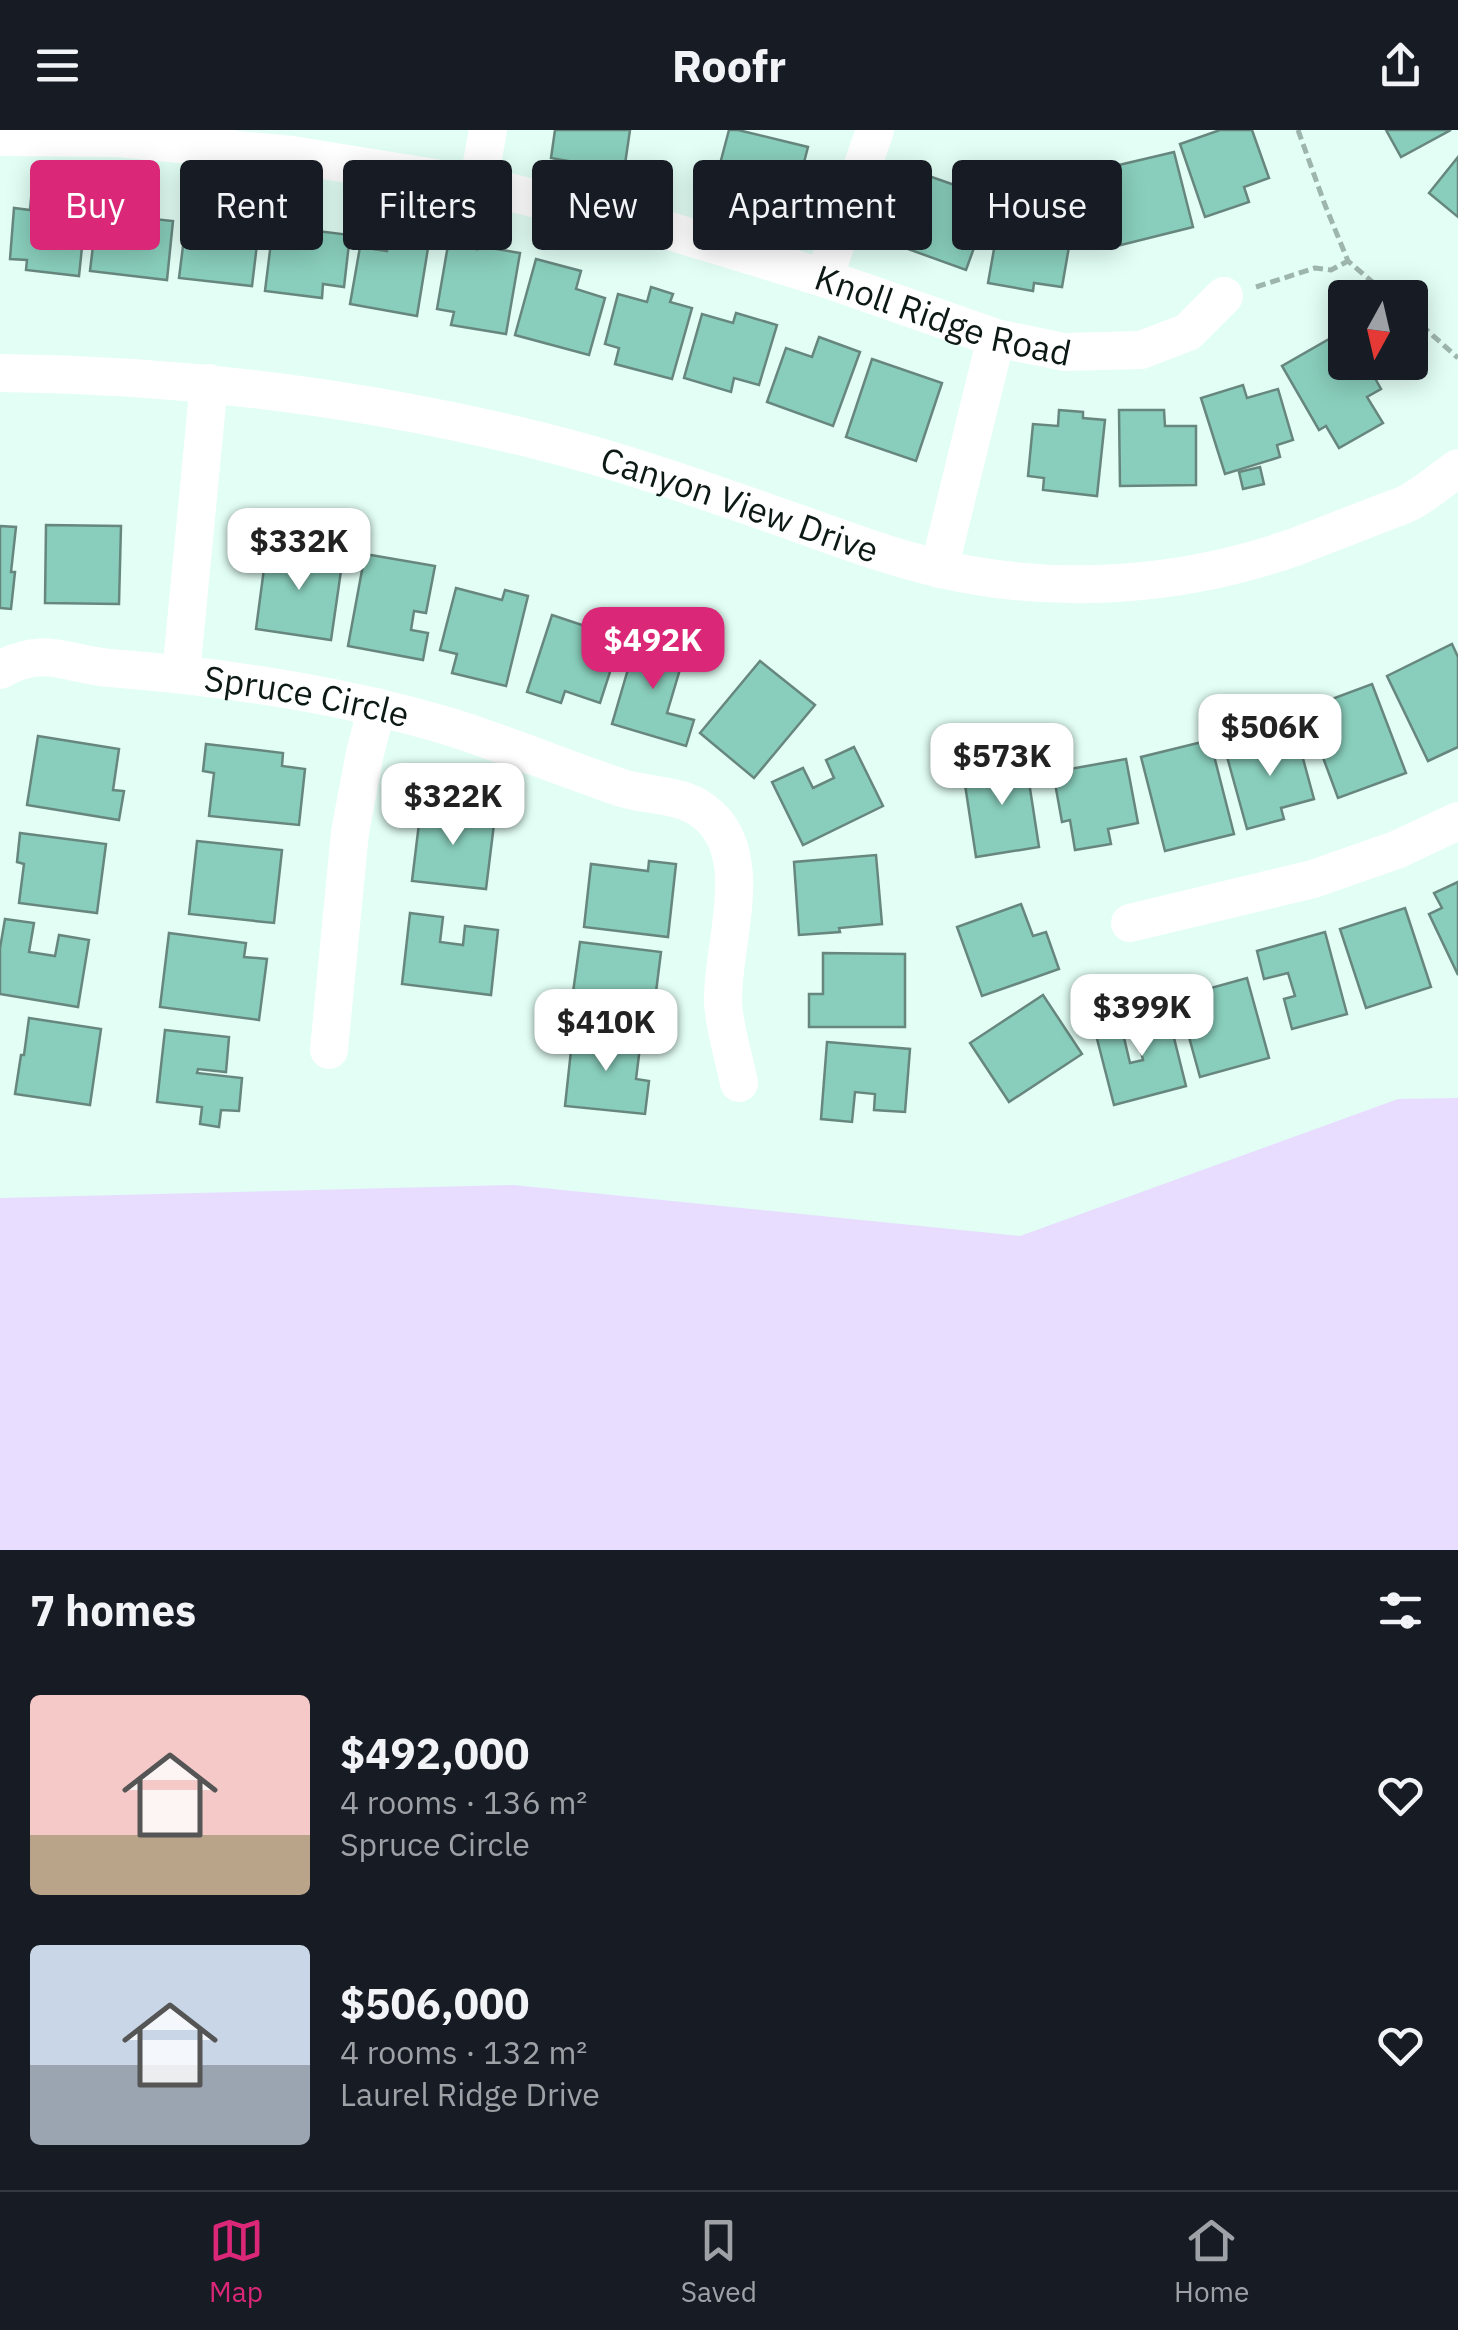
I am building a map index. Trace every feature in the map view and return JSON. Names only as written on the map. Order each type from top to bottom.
[{"type":"street","points":[[483,160],[488,130]]},
{"type":"street","points":[[824,278],[875,130]]},
{"type":"street","name":"Knoll Ridge Road","points":[[0,137],[118,134],[343,164]]},
{"type":"street","name":"Knoll Ridge Road","points":[[512,194],[652,226],[824,278],[996,338],[1064,352],[1141,350],[1188,332],[1224,296]]},
{"type":"street","points":[[938,568],[996,338]]},
{"type":"street","name":"Canyon View Drive","points":[[0,373],[209,383],[382,406],[544,442],[660,476],[881,552],[938,568],[1018,582],[1096,585],[1183,577],[1259,560],[1414,500],[1458,468]]},
{"type":"street","points":[[180,674],[209,383]]},
{"type":"street","name":"Spruce Circle","points":[[0,670],[33,656],[284,688],[377,707],[454,729],[625,789],[675,796],[698,808],[716,824],[729,846],[735,870],[723,1002],[739,1083]]},
{"type":"street","points":[[329,1050],[350,832],[377,707]]},
{"type":"street","points":[[1130,922],[1313,879],[1396,850],[1458,822]]},
{"type":"path","points":[[1298,130],[1348,261],[1370,280]]},
{"type":"path","points":[[1224,296],[1315,268],[1332,270],[1348,261]]},
{"type":"path","points":[[1428,331],[1458,358]]},
{"type":"shaded area","points":[[1458,1098],[1458,1550],[0,1550],[0,1198],[513,1185],[1020,1236],[1398,1099]]},
{"type":"building","points":[[555,130],[630,130],[626,160],[551,158]]},
{"type":"building","points":[[729,130],[808,147],[805,160],[721,160]]},
{"type":"building","points":[[1220,130],[1252,130],[1269,178],[1244,187],[1249,202],[1205,217],[1180,144]]},
{"type":"building","points":[[1386,130],[1451,130],[1401,157]]},
{"type":"building","points":[[1174,152],[1193,227],[1122,245],[1122,164]]},
{"type":"building","points":[[1458,157],[1458,217],[1429,193]]},
{"type":"building","points":[[932,177],[952,184],[952,250],[973,250],[966,270],[911,250],[932,250]]},
{"type":"building","points":[[14,208],[30,210],[30,250],[82,250],[79,276],[26,270],[27,260],[10,259]]},
{"type":"building","points":[[160,220],[173,221],[167,280],[90,271],[92,250],[160,250]]},
{"type":"building","points":[[323,232],[343,234],[343,250],[348,250],[344,287],[323,284],[322,298],[265,291],[270,250],[323,250]]},
{"type":"building","points":[[182,250],[256,250],[252,286],[179,278]]},
{"type":"building","points":[[359,250],[428,250],[417,316],[350,304]]},
{"type":"building","points":[[447,250],[520,253],[506,334],[451,325],[454,312],[437,309]]},
{"type":"building","points":[[994,250],[1068,250],[1062,287],[1034,283],[1033,291],[988,283]]},
{"type":"building","points":[[536,259],[581,271],[576,289],[605,298],[589,355],[515,335]]},
{"type":"building","points":[[651,287],[673,294],[670,302],[692,308],[672,379],[615,364],[619,348],[605,344],[618,294],[647,302]]},
{"type":"building","points":[[736,313],[777,325],[759,385],[734,378],[731,392],[684,378],[702,314],[733,323]]},
{"type":"building","points":[[819,337],[860,352],[833,426],[767,402],[786,348],[812,357]]},
{"type":"building","points":[[1328,340],[1328,380],[1376,380],[1381,389],[1367,397],[1383,423],[1339,448],[1326,426],[1319,430],[1282,366]]},
{"type":"building","points":[[872,359],[942,383],[916,461],[846,437]]},
{"type":"building","points":[[1243,385],[1247,398],[1278,389],[1293,440],[1277,445],[1280,457],[1225,474],[1201,398]]},
{"type":"building","points":[[1059,410],[1083,412],[1083,418],[1105,420],[1097,496],[1043,490],[1044,478],[1028,476],[1033,424],[1058,426]]},
{"type":"building","points":[[1119,410],[1164,410],[1165,426],[1196,426],[1196,485],[1120,486]]},
{"type":"building","points":[[1260,467],[1264,484],[1243,489],[1239,472]]},
{"type":"building","points":[[46,525],[121,526],[119,604],[45,603]]},
{"type":"building","points":[[0,526],[16,527],[11,609],[0,608]]},
{"type":"building","points":[[267,546],[343,557],[331,640],[256,629]]},
{"type":"building","points":[[365,554],[435,566],[426,613],[414,611],[411,630],[428,633],[423,660],[348,646]]},
{"type":"building","points":[[456,588],[502,600],[505,590],[528,596],[506,686],[452,673],[457,654],[440,650]]},
{"type":"building","points":[[552,615],[621,638],[600,703],[565,691],[561,703],[527,692]]},
{"type":"building","points":[[638,635],[686,649],[667,713],[694,720],[686,746],[612,724]]},
{"type":"building","points":[[1452,644],[1458,657],[1458,747],[1428,761],[1387,676]]},
{"type":"building","points":[[760,661],[815,705],[754,778],[700,733]]},
{"type":"building","points":[[1372,684],[1406,773],[1338,798],[1305,709]]},
{"type":"building","points":[[1296,733],[1314,799],[1281,808],[1284,819],[1247,829],[1226,753]]},
{"type":"building","points":[[38,736],[119,749],[113,790],[124,791],[119,820],[27,805]]},
{"type":"building","points":[[1210,740],[1234,834],[1165,851],[1141,757]]},
{"type":"building","points":[[206,744],[283,753],[282,766],[305,769],[299,825],[209,816],[214,773],[203,771]]},
{"type":"building","points":[[854,747],[883,806],[803,845],[772,782],[803,768],[813,788],[834,778],[826,760]]},
{"type":"building","points":[[1025,756],[1039,847],[976,857],[964,778],[985,775],[983,763]]},
{"type":"building","points":[[1126,759],[1138,823],[1108,829],[1111,844],[1075,850],[1070,820],[1062,822],[1053,772]]},
{"type":"building","points":[[421,807],[495,816],[486,889],[412,881]]},
{"type":"building","points":[[20,833],[106,844],[97,913],[19,903],[24,864],[17,862]]},
{"type":"building","points":[[197,841],[282,850],[274,923],[189,914]]},
{"type":"building","points":[[876,855],[882,924],[799,935],[794,862]]},
{"type":"building","points":[[649,861],[676,864],[668,937],[584,927],[591,864],[648,871]]},
{"type":"building","points":[[1458,882],[1458,975],[1429,914],[1442,908],[1434,893]]},
{"type":"building","points":[[1021,904],[1033,936],[1046,932],[1059,969],[982,996],[957,927]]},
{"type":"building","points":[[1405,908],[1431,987],[1366,1008],[1340,929]]},
{"type":"building","points":[[410,913],[443,917],[440,942],[463,945],[465,926],[498,930],[491,995],[402,984]]},
{"type":"building","points":[[5,919],[34,923],[29,952],[55,956],[59,935],[89,940],[78,1007],[0,994],[0,948]]},
{"type":"building","points":[[1325,932],[1347,1014],[1292,1029],[1284,999],[1295,996],[1288,973],[1264,979],[1257,951]]},
{"type":"building","points":[[169,933],[246,943],[244,957],[267,959],[259,1020],[160,1007]]},
{"type":"building","points":[[580,942],[661,952],[652,1024],[570,1014]]},
{"type":"building","points":[[823,953],[905,954],[905,1027],[809,1027],[809,994],[823,994]]},
{"type":"building","points":[[1247,978],[1269,1058],[1200,1077],[1178,997]]},
{"type":"building","points":[[1043,995],[1082,1054],[1009,1102],[970,1043]]},
{"type":"building","points":[[1167,1010],[1186,1086],[1114,1105],[1095,1031],[1121,1025],[1130,1063],[1143,1060],[1133,1018]]},
{"type":"building","points":[[29,1018],[101,1029],[90,1105],[15,1094]]},
{"type":"building","points":[[165,1030],[229,1037],[226,1072],[198,1069],[197,1073],[242,1078],[239,1111],[221,1110],[219,1127],[200,1124],[202,1107],[157,1102]]},
{"type":"building","points":[[573,1032],[641,1039],[636,1079],[649,1081],[645,1114],[565,1106]]},
{"type":"building","points":[[827,1042],[910,1049],[905,1112],[874,1110],[875,1094],[855,1092],[852,1122],[821,1119]]}]
